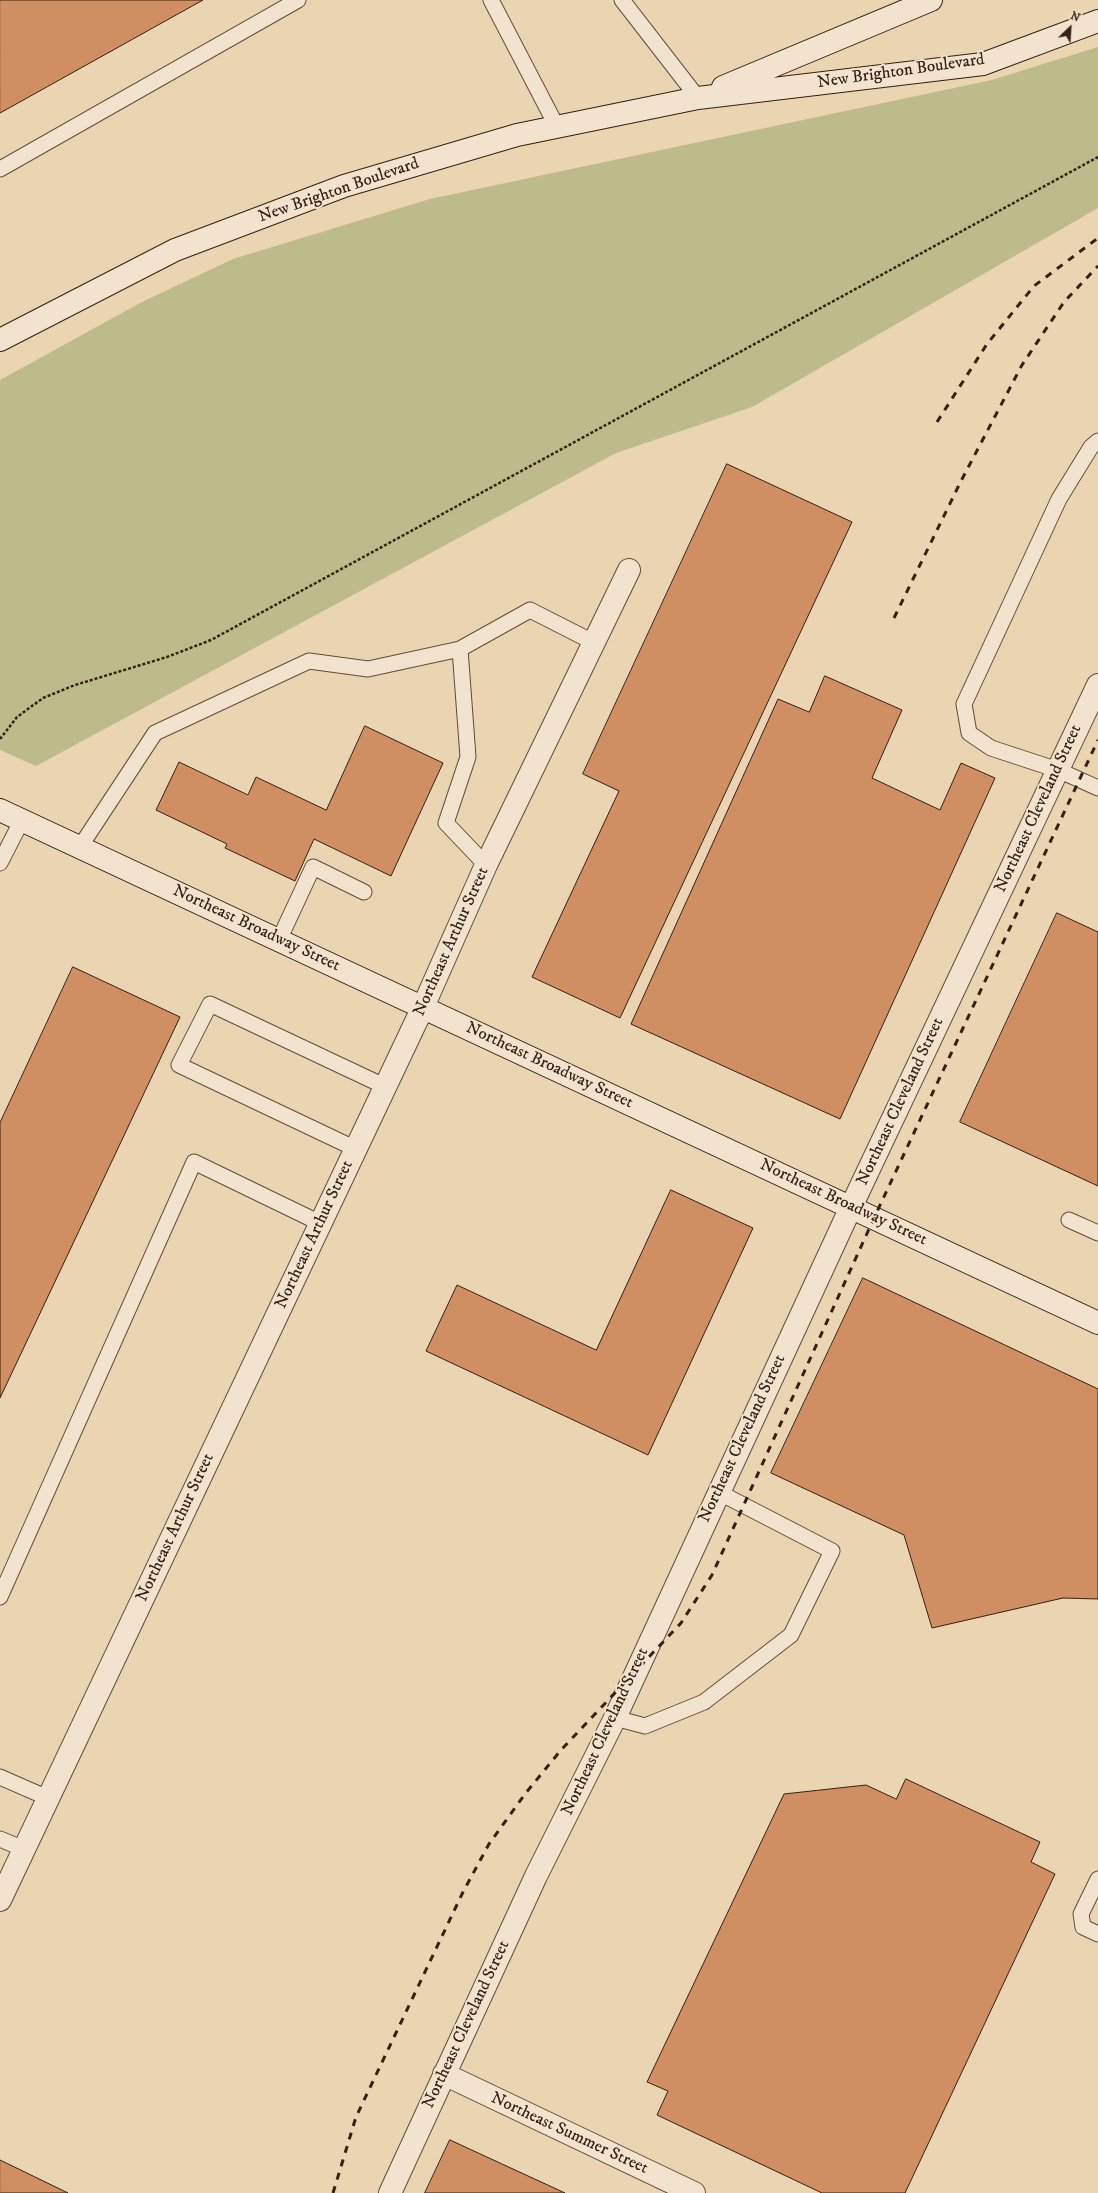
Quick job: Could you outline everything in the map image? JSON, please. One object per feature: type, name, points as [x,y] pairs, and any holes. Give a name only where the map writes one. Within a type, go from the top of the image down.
[{"type":"street","name":"New Brighton Boulevard","points":[[698,98],[931,0]]},
{"type":"street","name":"New Brighton Boulevard","points":[[0,340],[182,247],[344,186],[517,135],[698,98],[983,64],[1098,21]]},
{"type":"street","name":"Northeast Arthur Street","points":[[0,1900],[384,1086],[423,1007],[486,865],[595,643],[629,570]]},
{"type":"street","name":"Northeast Cleveland Street","points":[[390,2193],[536,1876],[615,1718],[718,1492],[851,1207],[1098,685]]},
{"type":"street","name":"Northeast Broadway Street","points":[[0,810],[1098,1322]]},
{"type":"street","name":"Northeast Summer Street","points":[[444,2074],[694,2193]]},
{"type":"lane","points":[[0,169],[298,0]]},
{"type":"lane","points":[[491,0],[558,127]]},
{"type":"lane","points":[[622,0],[698,98]]},
{"type":"lane","points":[[1098,441],[1091,447],[1059,499],[964,704],[969,733],[991,748],[1058,770],[1098,788]]},
{"type":"lane","points":[[80,847],[155,733],[308,661],[368,669],[460,649],[530,610],[595,643]]},
{"type":"lane","points":[[460,649],[468,756],[446,822],[486,865]]},
{"type":"lane","points":[[0,863],[22,820]]},
{"type":"lane","points":[[279,940],[313,867],[364,892]]},
{"type":"lane","points":[[356,1148],[179,1065],[210,1004],[384,1086]]},
{"type":"lane","points":[[0,1597],[194,1162],[320,1223]]},
{"type":"lane","points":[[1069,1220],[1098,1233]]},
{"type":"lane","points":[[615,1718],[645,1726],[704,1702],[791,1635],[832,1551],[718,1492]]},
{"type":"lane","points":[[0,1777],[48,1798]]},
{"type":"lane","points":[[0,1839],[24,1849]]},
{"type":"lane","points":[[1098,1879],[1081,1914],[1083,1927],[1098,1934]]},
{"type":"path","points":[[0,739],[16,717],[43,698],[75,685],[166,657],[211,640],[1098,157]]},
{"type":"shaded area","points":[[1098,47],[1098,208],[752,407],[616,453],[36,766],[0,750],[0,380],[142,302],[233,259],[430,199],[992,80]]},
{"type":"building","points":[[0,0],[203,0],[0,113]]},
{"type":"building","points":[[727,464],[852,522],[620,1018],[532,977],[619,791],[583,774]]},
{"type":"building","points":[[825,676],[902,710],[872,778],[940,810],[961,763],[995,778],[840,1119],[631,1024],[778,699],[809,712]]},
{"type":"building","points":[[365,726],[443,763],[391,876],[314,839],[295,881],[225,848],[227,844],[156,810],[179,762],[248,795],[256,777],[326,810]]},
{"type":"building","points":[[1057,913],[1098,932],[1098,1186],[960,1122]]},
{"type":"building","points":[[73,967],[180,1017],[0,1398],[0,1123]]},
{"type":"building","points":[[671,1190],[753,1228],[648,1455],[426,1351],[457,1285],[596,1350]]},
{"type":"building","points":[[863,1278],[1098,1389],[1098,1599],[1063,1598],[932,1628],[904,1535],[771,1473]]},
{"type":"building","points":[[906,1779],[1040,1842],[1031,1862],[1055,1874],[905,2193],[822,2193],[657,2115],[668,2091],[647,2082],[784,1794],[866,1785],[896,1799]]},
{"type":"building","points":[[450,2140],[565,2193],[425,2193]]},
{"type":"building","points":[[0,2160],[68,2193],[0,2193]]},
{"type":"railway","points":[[937,422],[987,344],[1034,286],[1098,238]]},
{"type":"railway","points":[[894,618],[961,481],[1022,365],[1064,302],[1098,266]]},
{"type":"railway","points":[[333,2193],[356,2117],[463,1892],[489,1844],[525,1794],[561,1750],[681,1623],[712,1575],[874,1218],[1098,740]]}]
